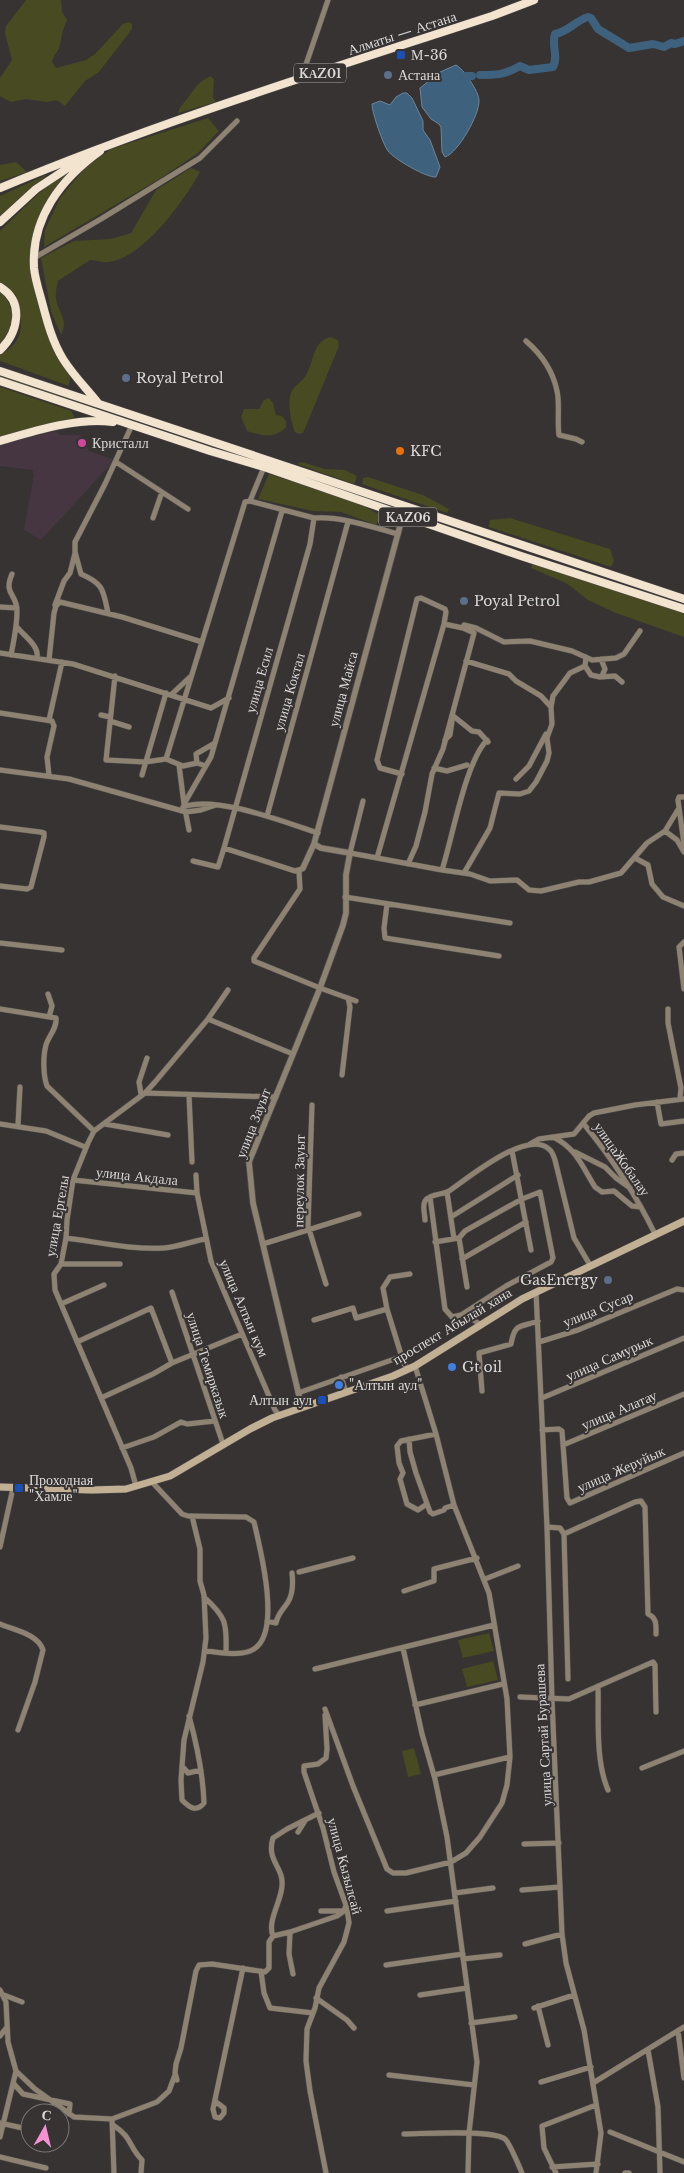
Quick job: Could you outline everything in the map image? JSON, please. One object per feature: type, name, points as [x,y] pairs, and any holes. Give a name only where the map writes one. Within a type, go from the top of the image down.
[{"type":"highway","name":"Алматы — Астана","points":[[107,145],[169,122],[492,16],[534,0]]},
{"type":"highway","name":"KАZ01","points":[[0,188],[107,145]]},
{"type":"highway","name":"KАZ01","points":[[0,222],[17,204],[54,176],[107,145]]},
{"type":"highway","name":"KАZ01","points":[[98,404],[81,384],[56,345],[38,288],[34,271],[34,258],[40,223],[56,192],[79,166],[107,145]]},
{"type":"highway","points":[[0,287],[13,300],[16,322],[14,332],[0,350]]},
{"type":"highway","name":"KАZ06","points":[[0,371],[684,599]]},
{"type":"highway","name":"KАZ06","points":[[0,381],[175,440],[264,467],[684,609]]},
{"type":"highway","points":[[0,441],[32,432],[84,422],[105,421],[132,425]]},
{"type":"highway","points":[[175,440],[179,431]]},
{"type":"main road","name":"проспект Абылай хана","points":[[0,1487],[92,1490],[126,1489],[152,1482],[190,1466],[250,1429],[412,1367],[536,1292],[684,1221]]},
{"type":"street","points":[[301,79],[315,33],[328,0]]},
{"type":"street","points":[[312,25],[315,33]]},
{"type":"street","points":[[34,258],[200,158],[237,121]]},
{"type":"street","points":[[526,341],[538,352],[546,364],[558,392],[559,435],[582,442]]},
{"type":"street","points":[[49,660],[55,608],[60,601],[64,581],[70,573],[75,552],[75,542],[116,462],[132,425]]},
{"type":"street","points":[[116,462],[188,509]]},
{"type":"street","points":[[250,501],[264,467]]},
{"type":"street","points":[[153,518],[162,492]]},
{"type":"street","points":[[166,759],[245,502],[250,501],[282,511],[314,518],[323,517],[398,534]]},
{"type":"street","points":[[185,807],[206,766],[215,743],[282,511]]},
{"type":"street","name":"улица Майса","points":[[301,869],[318,832],[403,515]]},
{"type":"street","name":"улица Есил","points":[[193,861],[218,867],[310,544],[314,518]]},
{"type":"street","name":"улица Коктал","points":[[267,816],[348,522]]},
{"type":"street","points":[[75,552],[81,574]]},
{"type":"street","points":[[70,573],[81,574],[98,582],[101,586],[108,613]]},
{"type":"street","points":[[11,655],[17,608],[9,592],[8,584],[12,574]]},
{"type":"street","points":[[378,858],[402,774],[444,624],[446,612],[442,607],[421,598],[417,599],[377,760],[380,768],[402,774]]},
{"type":"street","points":[[60,601],[108,613],[202,642]]},
{"type":"street","points":[[0,607],[17,608]]},
{"type":"street","points":[[408,864],[414,852],[434,768],[441,756],[474,633],[444,624]]},
{"type":"street","points":[[16,625],[35,647],[38,653],[37,658]]},
{"type":"street","points":[[453,626],[469,626],[504,642],[530,641],[572,651],[592,660],[616,658],[624,654],[640,631]]},
{"type":"street","points":[[0,653],[62,662],[115,676],[224,712]]},
{"type":"street","points":[[586,657],[585,666],[592,675],[614,676],[621,679],[622,682]]},
{"type":"street","points":[[601,659],[605,669],[602,676]]},
{"type":"street","points":[[466,661],[509,674],[516,681],[541,696],[551,707]]},
{"type":"street","points":[[49,720],[62,662]]},
{"type":"street","points":[[464,873],[490,828],[499,793],[520,794],[529,791],[536,782],[547,761],[549,730],[553,715],[551,707],[553,696],[570,673],[585,666]]},
{"type":"street","points":[[172,694],[192,675]]},
{"type":"street","points":[[115,676],[106,760],[146,762],[166,759],[180,765],[197,763],[206,766]]},
{"type":"street","points":[[142,775],[166,693]]},
{"type":"street","points":[[212,708],[229,698]]},
{"type":"street","points":[[0,713],[49,720],[54,726],[47,757],[49,775]]},
{"type":"street","points":[[101,715],[128,727]]},
{"type":"street","points":[[442,870],[470,771],[479,748],[487,741],[478,732],[472,731],[451,717]]},
{"type":"street","points":[[516,779],[529,766],[549,730]]},
{"type":"street","points":[[197,763],[198,752],[215,743]]},
{"type":"street","points":[[180,765],[188,830]]},
{"type":"street","points":[[434,768],[447,771],[467,765]]},
{"type":"street","points":[[0,770],[49,775],[90,784],[152,800],[178,810],[185,807],[201,810],[216,805],[235,807],[318,832]]},
{"type":"street","points":[[684,797],[679,797],[684,844]]},
{"type":"street","points":[[350,853],[363,801]]},
{"type":"street","points":[[314,844],[321,848],[464,873],[496,881],[517,880],[529,890],[538,892],[580,882],[589,882],[621,873],[647,843],[665,831],[679,808]]},
{"type":"street","points":[[0,827],[44,833],[34,883],[27,889],[0,886]]},
{"type":"street","points":[[665,831],[677,840],[684,852]]},
{"type":"street","points":[[224,848],[295,871],[301,869],[300,889],[254,958],[257,963],[356,1001]]},
{"type":"street","name":"улица Зауыт","points":[[302,1408],[286,1348],[253,1203],[249,1162],[320,988],[346,913],[346,876],[350,853]]},
{"type":"street","points":[[635,858],[648,865],[652,884],[663,897],[684,906]]},
{"type":"street","points":[[346,898],[510,923]]},
{"type":"street","points":[[387,904],[384,928],[385,938],[499,956]]},
{"type":"street","points":[[684,942],[679,947],[684,988]]},
{"type":"street","points":[[0,943],[62,950]]},
{"type":"street","points":[[0,1009],[56,1018],[57,1024],[46,1045],[45,1079],[47,1086],[94,1131],[143,1094],[208,1019],[228,990]]},
{"type":"street","points":[[48,994],[52,1006],[49,1017]]},
{"type":"street","points":[[342,1075],[350,1007],[348,998]]},
{"type":"street","points":[[425,1220],[425,1199],[447,1192],[473,1172],[512,1151],[540,1139],[574,1134],[594,1113],[682,1099],[668,1023],[668,1009]]},
{"type":"street","points":[[208,1019],[293,1054]]},
{"type":"street","points":[[143,1094],[139,1082],[147,1058]]},
{"type":"street","points":[[18,1125],[20,1087]]},
{"type":"street","points":[[143,1094],[276,1097]]},
{"type":"street","points":[[189,1095],[192,1162]]},
{"type":"street","points":[[657,1102],[662,1124],[684,1120]]},
{"type":"street","name":"переулок Зауыт","points":[[312,1105],[308,1229],[326,1284]]},
{"type":"street","name":"улицаЖобалау","points":[[583,1123],[615,1168],[624,1177],[655,1234]]},
{"type":"street","points":[[0,1124],[18,1125],[46,1131],[86,1147]]},
{"type":"street","points":[[105,1124],[168,1135]]},
{"type":"street","name":"улица Ергелы","points":[[94,1131],[73,1180],[66,1238],[61,1264],[54,1274],[54,1282],[61,1304],[122,1448],[136,1486]]},
{"type":"street","points":[[552,1137],[565,1143],[574,1152],[595,1187],[602,1192],[617,1192],[632,1206],[642,1207]]},
{"type":"street","points":[[529,1144],[541,1145],[550,1149],[557,1168],[574,1238],[590,1265]]},
{"type":"street","points":[[512,1151],[531,1250]]},
{"type":"street","points":[[574,1152],[610,1170]]},
{"type":"street","points":[[672,1160],[676,1154],[684,1153]]},
{"type":"street","points":[[606,1154],[610,1170],[616,1178],[630,1188]]},
{"type":"street","name":"улица Алтын кум","points":[[196,1175],[211,1261],[280,1416]]},
{"type":"street","points":[[451,1217],[518,1175]]},
{"type":"street","name":"улица Акдала","points":[[73,1180],[198,1193]]},
{"type":"street","points":[[447,1192],[467,1287]]},
{"type":"street","points":[[435,1242],[457,1238],[465,1231],[522,1199],[537,1192],[542,1194],[552,1260],[461,1315]]},
{"type":"street","points":[[430,1196],[445,1309],[448,1315],[452,1317],[466,1315],[481,1325]]},
{"type":"street","points":[[263,1244],[359,1214]]},
{"type":"street","points":[[462,1259],[526,1222]]},
{"type":"street","points":[[66,1238],[151,1248],[176,1246],[181,1243],[206,1238]]},
{"type":"street","points":[[61,1264],[120,1264]]},
{"type":"street","points":[[410,1274],[397,1275],[387,1280],[383,1288],[386,1309],[403,1356],[404,1364],[412,1367],[436,1434],[454,1505],[485,1579],[493,1607],[494,1625],[507,1699],[510,1757],[507,1785],[498,1810],[466,1853],[451,1862]]},
{"type":"street","points":[[61,1304],[104,1285]]},
{"type":"street","name":"улица Сусар","points":[[539,1342],[578,1330],[677,1289],[684,1290]]},
{"type":"street","name":"улица Темирказык","points":[[172,1292],[223,1444]]},
{"type":"street","name":"улица Сартай Бурашева","points":[[536,1292],[542,1398],[562,1934],[574,1995],[584,2030],[601,2133],[596,2173]]},
{"type":"street","points":[[77,1342],[151,1308],[172,1363]]},
{"type":"street","points":[[314,1320],[353,1308],[356,1318],[386,1309]]},
{"type":"street","points":[[482,1391],[479,1354],[511,1344],[512,1332],[538,1321]]},
{"type":"street","points":[[101,1398],[172,1363],[193,1356],[242,1334]]},
{"type":"street","name":"улица Самурык","points":[[542,1398],[684,1338]]},
{"type":"street","points":[[298,1392],[403,1356]]},
{"type":"street","points":[[341,1377],[346,1392]]},
{"type":"street","name":"улица Алатау","points":[[563,1445],[684,1394]]},
{"type":"street","points":[[122,1448],[154,1437],[181,1422],[187,1424],[215,1421]]},
{"type":"street","points":[[542,1430],[561,1430],[563,1445]]},
{"type":"street","points":[[427,1504],[418,1510],[407,1504],[400,1479],[403,1473],[399,1463],[397,1446],[401,1441],[436,1434]]},
{"type":"street","points":[[409,1439],[415,1471],[429,1510],[433,1514],[454,1505]]},
{"type":"street","name":"улица Жеруйык","points":[[563,1445],[567,1498],[570,1503],[684,1453]]},
{"type":"street","points":[[403,1473],[415,1471]]},
{"type":"street","points":[[152,1482],[177,1510],[192,1516],[246,1517],[252,1520],[258,1538],[269,1615],[263,1636],[258,1646],[253,1650],[205,1651]]},
{"type":"street","points":[[0,1547],[13,1488]]},
{"type":"street","points":[[564,1534],[635,1502],[643,1504],[645,1507],[648,1614],[653,1616],[656,1634]]},
{"type":"street","points":[[189,1716],[201,1770],[204,1804],[200,1808],[191,1808],[182,1800],[182,1766],[189,1716],[205,1651],[206,1638],[204,1597],[200,1581],[200,1549],[192,1516]]},
{"type":"street","points":[[547,1527],[560,1528],[564,1534],[568,1679]]},
{"type":"street","points":[[299,1572],[353,1558]]},
{"type":"street","points":[[404,1591],[434,1581],[434,1569],[477,1558]]},
{"type":"street","points":[[485,1579],[518,1566]]},
{"type":"street","points":[[267,1621],[276,1623],[278,1614],[288,1603],[291,1596],[292,1573]]},
{"type":"street","points":[[204,1597],[214,1606],[227,1627],[226,1652]]},
{"type":"street","points":[[0,1624],[35,1639],[43,1650],[35,1682],[18,1730]]},
{"type":"street","points":[[315,1669],[494,1625]]},
{"type":"street","points":[[403,1648],[415,1705],[434,1775],[451,1862],[467,1988],[476,2062],[469,2133],[468,2173]]},
{"type":"street","points":[[520,1697],[552,1700],[569,1699],[653,1662],[655,1665],[656,1712]]},
{"type":"street","points":[[415,1705],[503,1684]]},
{"type":"street","points":[[598,1686],[600,1761],[608,1790]]},
{"type":"street","name":"улица Кызылсай","points":[[326,2173],[306,2062],[307,2029],[310,2013],[327,1970],[347,1933],[349,1923],[346,1905],[334,1872],[319,1813],[304,1766],[318,1764],[326,1758],[325,1709],[350,1779],[387,1869],[400,1874],[451,1862]]},
{"type":"street","points":[[642,1768],[684,1751]]},
{"type":"street","points":[[434,1775],[510,1757]]},
{"type":"street","points":[[182,1766],[188,1773],[201,1770]]},
{"type":"street","points":[[273,1936],[271,1932],[273,1918],[280,1898],[283,1880],[272,1860],[272,1842],[274,1838],[284,1831],[319,1813]]},
{"type":"street","points":[[298,1832],[305,1820]]},
{"type":"street","points":[[524,1844],[559,1843]]},
{"type":"street","points":[[522,1890],[560,1887]]},
{"type":"street","points":[[455,1893],[493,1888]]},
{"type":"street","points":[[387,1911],[456,1901]]},
{"type":"street","points":[[14,2084],[23,2094],[52,2102],[70,2104],[69,2114],[80,2118],[112,2119],[157,2102],[169,2091],[175,2073],[197,1967],[203,1964],[212,1964],[265,1972],[269,1968],[269,1942],[273,1936],[337,1916],[344,1911],[346,1905]]},
{"type":"street","points":[[321,1911],[344,1911]]},
{"type":"street","points":[[290,1932],[289,1954],[293,1974]]},
{"type":"street","points":[[524,1944],[562,1934]]},
{"type":"street","points":[[386,1965],[463,1956],[500,1955]]},
{"type":"street","points":[[216,2102],[220,2069],[243,1968]]},
{"type":"street","points":[[261,1972],[264,1993],[270,2008],[310,2013]]},
{"type":"street","points":[[420,1994],[467,1988]]},
{"type":"street","points":[[0,1990],[4,1996],[7,2012],[8,2042],[16,2071],[0,2137]]},
{"type":"street","points":[[548,2045],[536,2007],[574,1995]]},
{"type":"street","points":[[4,1996],[22,2002]]},
{"type":"street","points":[[316,1998],[347,2020],[354,2028]]},
{"type":"street","points":[[471,2022],[515,2017]]},
{"type":"street","points":[[0,2036],[7,2027]]},
{"type":"street","points":[[593,2083],[684,2027]]},
{"type":"street","points":[[678,2031],[684,2078]]},
{"type":"street","points":[[648,2050],[658,2107],[660,2173]]},
{"type":"street","points":[[542,2082],[591,2067]]},
{"type":"street","points":[[16,2071],[52,2102]]},
{"type":"street","points":[[175,2073],[177,2080]]},
{"type":"street","points":[[389,2074],[474,2085]]},
{"type":"street","points":[[556,2173],[544,2148],[542,2126],[596,2105]]},
{"type":"street","points":[[112,2119],[114,2173]]},
{"type":"street","points":[[2,2123],[20,2128]]},
{"type":"street","points":[[113,2125],[125,2133],[131,2142],[134,2153],[142,2160],[141,2173]]},
{"type":"street","points":[[610,2132],[684,2162]]},
{"type":"street","points":[[404,2134],[469,2133],[502,2137],[507,2141],[522,2173]]},
{"type":"street","points":[[0,2157],[46,2168]]},
{"type":"street","points":[[552,2167],[598,2164]]},
{"type":"shaded area","points":[[56,431],[60,435],[81,435],[89,451],[112,459],[110,465],[41,540],[24,530],[34,474],[32,470],[0,466],[0,444]]},
{"type":"green space","points":[[26,0],[61,0],[62,12],[67,20],[59,48],[52,62],[56,68],[86,60],[95,54],[123,24],[129,22],[132,24],[132,29],[99,72],[85,81],[65,106],[57,100],[47,102],[26,99],[11,102],[0,96],[0,78],[12,60],[5,33],[6,26]]},
{"type":"green space","points":[[210,76],[214,79],[213,97],[216,102],[178,113],[199,83]]},
{"type":"green space","points":[[208,118],[219,131],[198,153],[161,178],[44,247],[45,230],[60,198],[85,168],[111,149]]},
{"type":"green space","points":[[16,162],[27,172],[0,181],[0,165]]},
{"type":"green space","points":[[77,165],[61,181],[45,204],[37,221],[31,256],[59,357],[70,376],[69,386],[0,361],[0,355],[15,343],[19,336],[21,321],[16,295],[0,284],[0,231],[39,193]]},
{"type":"green space","points":[[191,168],[200,172],[193,184],[162,226],[149,239],[136,250],[122,258],[109,262],[90,260],[58,281],[56,299],[64,325],[61,335],[51,311],[41,258],[74,241],[111,239],[131,233],[156,190]]},
{"type":"green space","points":[[48,174],[0,216],[0,196]]},
{"type":"green space","points":[[0,291],[3,292],[7,299],[14,320],[11,333],[0,346]]},
{"type":"green space","points":[[330,337],[338,340],[339,346],[303,433],[299,434],[295,432],[291,418],[289,402],[291,393],[309,370],[316,348]]},
{"type":"green space","points":[[0,374],[169,431],[0,377]]},
{"type":"green space","points":[[0,387],[71,411],[74,420],[0,438]]},
{"type":"green space","points":[[269,398],[273,403],[276,415],[282,416],[286,421],[286,427],[273,435],[247,431],[241,417],[244,409],[259,409],[264,400]]},
{"type":"green space","points":[[302,462],[325,469],[345,470],[357,476],[354,484],[297,464]]},
{"type":"green space","points":[[269,474],[359,503],[378,514],[379,519],[376,525],[341,512],[313,511],[258,499]]},
{"type":"green space","points":[[368,477],[423,495],[449,509],[447,513],[362,484],[363,478]]},
{"type":"green space","points":[[510,518],[610,549],[614,561],[611,567],[489,527],[490,520]]},
{"type":"green space","points":[[533,562],[684,610],[684,637],[616,613],[588,600],[566,583],[531,568]]},
{"type":"green space","points":[[489,1633],[494,1651],[463,1658],[458,1640]]},
{"type":"green space","points":[[493,1661],[498,1680],[467,1687],[462,1669]]},
{"type":"green space","points":[[414,1748],[421,1774],[408,1777],[402,1751]]},
{"type":"water","points":[[456,65],[474,86],[479,100],[476,114],[462,141],[445,157],[442,152],[441,127],[431,119],[422,107],[420,88],[440,72]]},
{"type":"water","points":[[407,93],[412,98],[423,121],[423,130],[430,140],[440,167],[436,177],[418,171],[397,159],[388,151],[381,135],[372,104],[380,101],[390,105],[396,97]]},
{"type":"waterway","points":[[480,75],[500,74],[520,66],[529,70],[553,67],[555,63],[555,34],[588,17],[591,18],[598,29],[629,48],[653,44],[664,47],[671,43],[675,44],[684,41]]},
{"type":"waterway","points":[[467,76],[472,76]]},
{"type":"place","name":"М-36","points":[[401,55]]},
{"type":"place","name":"Астана","points":[[388,75]]},
{"type":"place","name":"Royal Petrol","points":[[126,378]]},
{"type":"place","name":"Кристалл","points":[[82,443]]},
{"type":"place","name":"KFC","points":[[400,451]]},
{"type":"place","name":"Poyal Petrol","points":[[464,601]]},
{"type":"place","name":"GasEnergy","points":[[608,1280]]},
{"type":"place","name":"Gt oil","points":[[452,1367]]},
{"type":"place","name":"\"Алтын аул\"","points":[[339,1385]]},
{"type":"place","name":"Алтын аул","points":[[322,1400]]},
{"type":"place","name":"Проходная \"Хамле\"","points":[[19,1488]]}]
